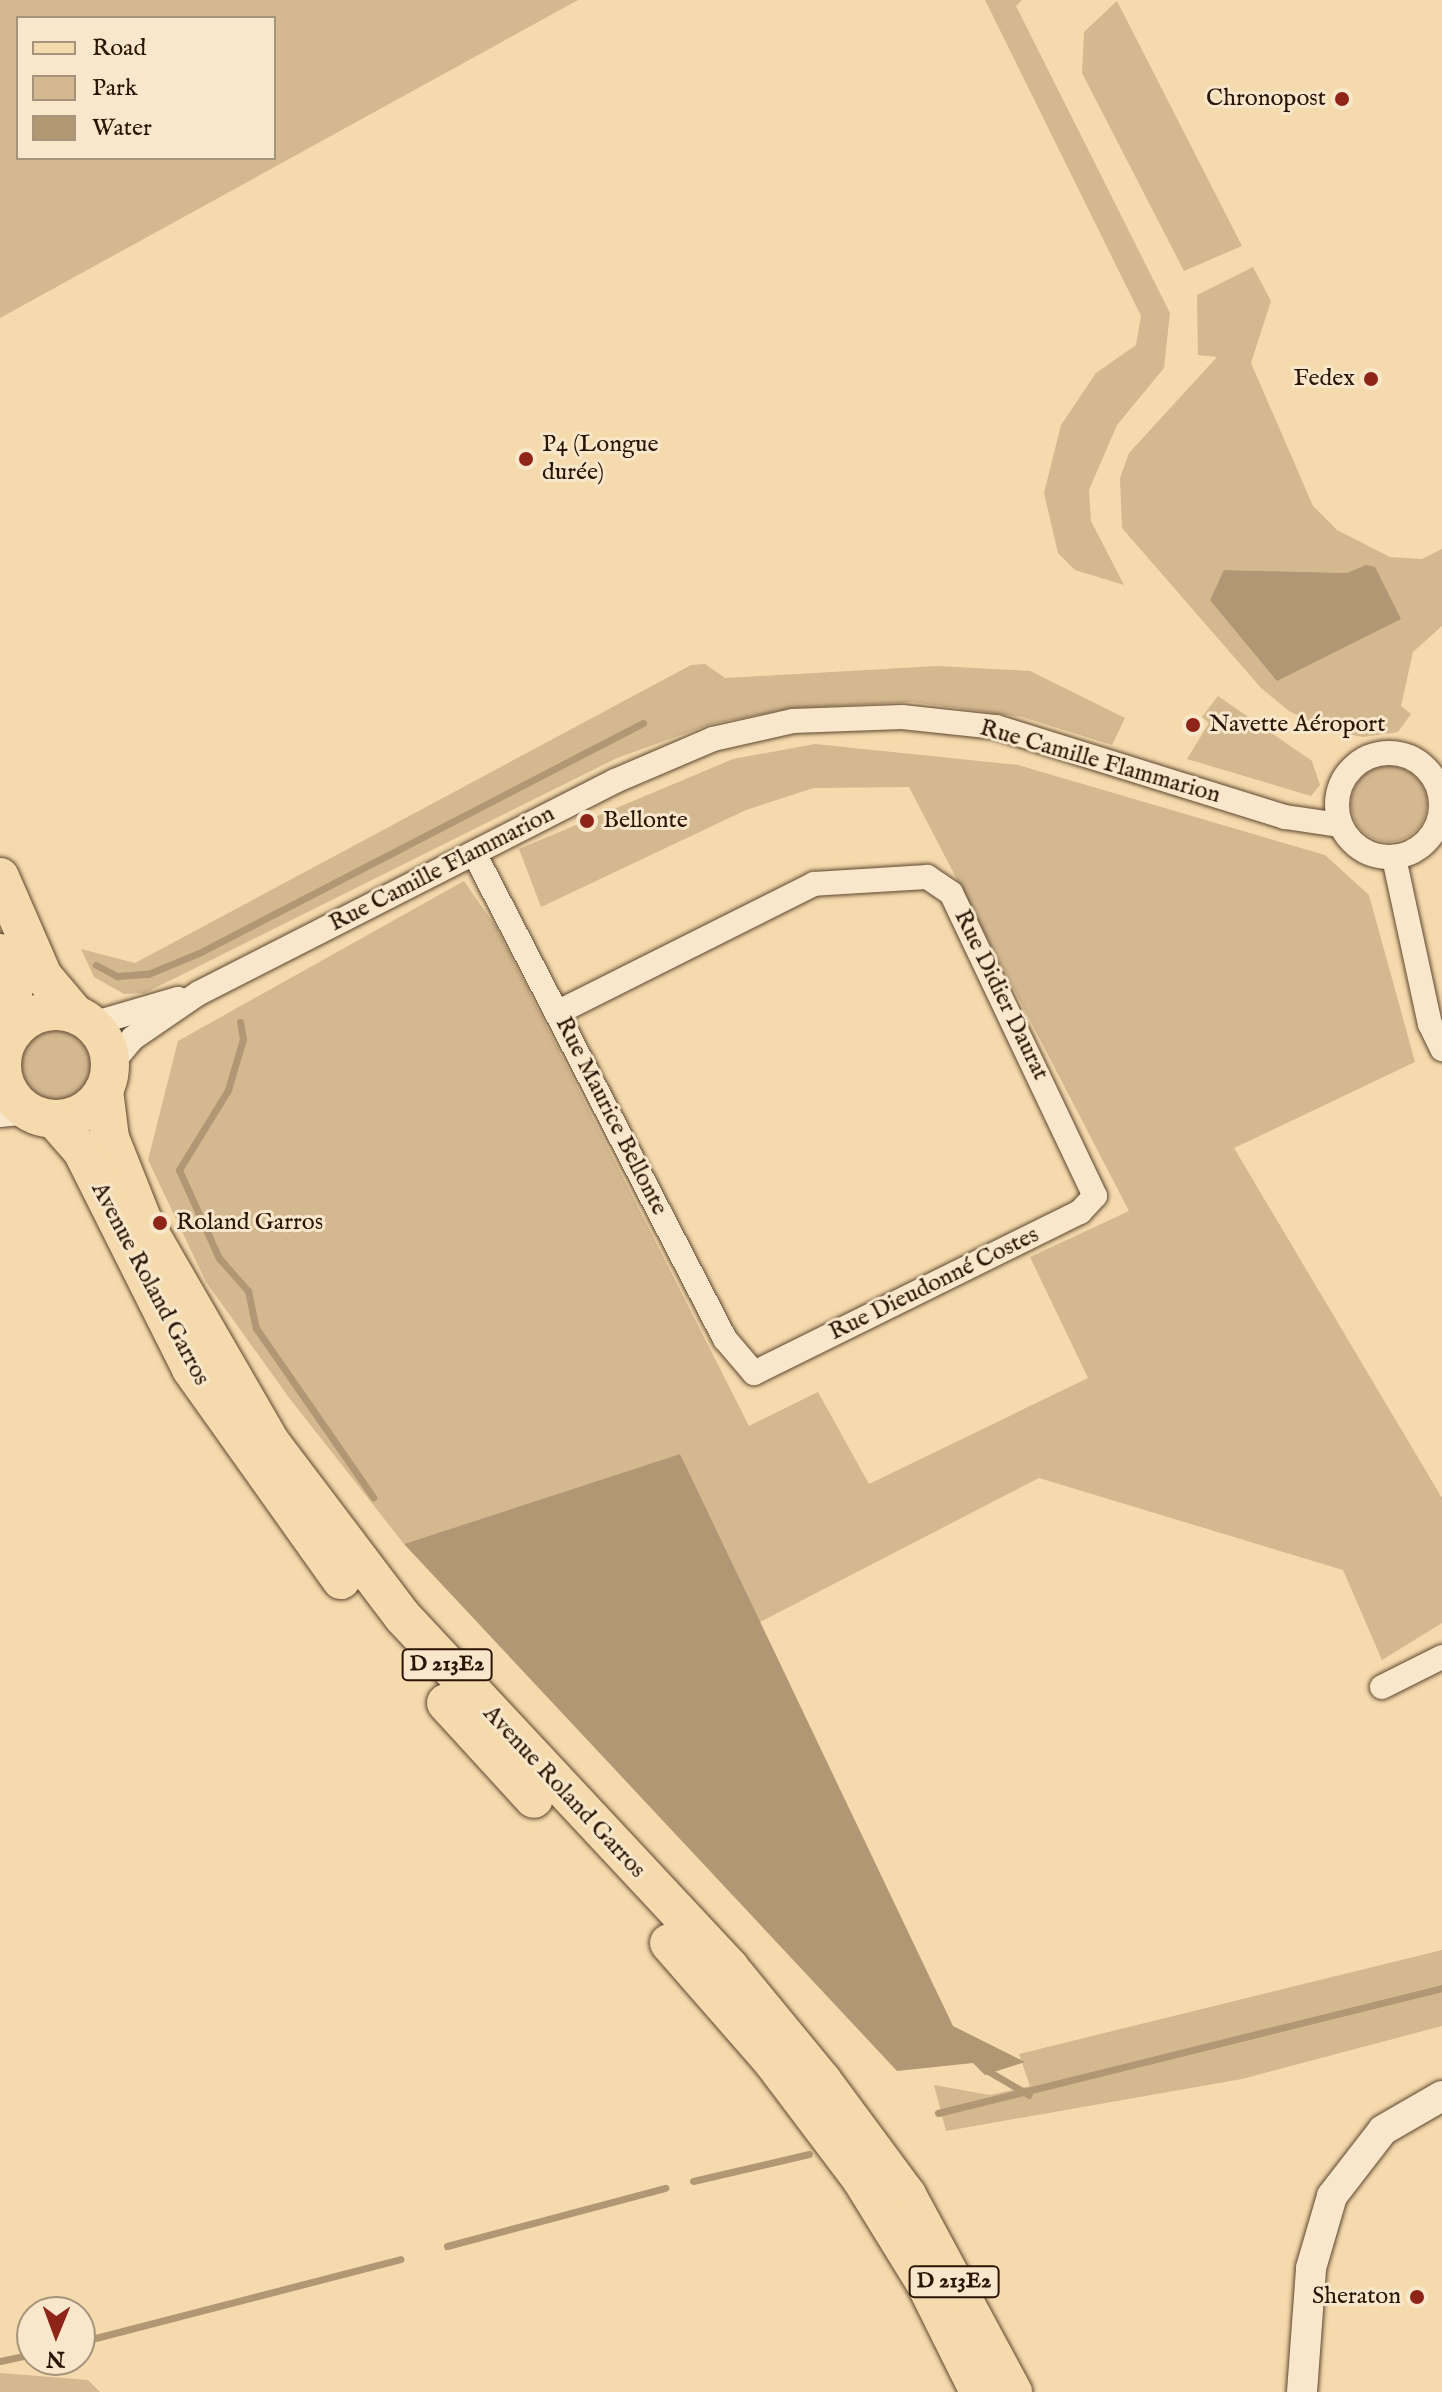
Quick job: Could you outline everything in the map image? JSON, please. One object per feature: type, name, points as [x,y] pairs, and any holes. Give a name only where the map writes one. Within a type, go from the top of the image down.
[{"type":"main road","points":[[0,877],[43,976],[84,1020],[107,1077],[83,1112],[28,1115],[10,1093],[1,1069],[15,1030],[13,988],[0,953]]},
{"type":"main road","points":[[15,1030],[43,1013],[84,1020]]},
{"type":"main road","name":"Avenue Roland Garros","points":[[107,1077],[110,1138],[143,1221],[272,1444],[403,1617],[730,1968],[822,2080],[907,2195],[1013,2392]]},
{"type":"main road","name":"Avenue Roland Garros","points":[[28,1115],[82,1151],[191,1369],[324,1559],[485,1748],[708,1984],[861,2179],[925,2283],[979,2392]]},
{"type":"street","name":"Rue Camille Flammarion","points":[[107,1077],[133,1038],[199,993],[474,853],[713,739],[793,721],[902,717],[996,727],[1285,817],[1340,825]]},
{"type":"street","points":[[1379,753],[1409,757],[1433,777],[1442,807],[1432,836],[1394,858],[1361,850],[1340,825],[1337,795],[1352,768],[1379,753]]},
{"type":"street","name":"Rue Maurice Bellonte","points":[[474,853],[725,1339],[754,1373]]},
{"type":"street","points":[[1394,858],[1430,1024],[1442,1049]]},
{"type":"street","name":"Rue Didier Daurat","points":[[558,1012],[814,884],[927,877],[951,893],[1094,1180]]},
{"type":"street","name":"Rue Camille Flammarion","points":[[84,1020],[199,993]]},
{"type":"street","name":"Rue Dieudonné Costes","points":[[754,1373],[1080,1212],[1095,1196],[1094,1180]]},
{"type":"street","points":[[1382,1687],[1442,1657]]},
{"type":"street","points":[[1302,2392],[1311,2268],[1332,2196],[1383,2130],[1442,2096]]},
{"type":"street","points":[[861,2179],[876,2185],[995,2358]]},
{"type":"green space","points":[[0,0],[578,0],[0,318]]},
{"type":"green space","points":[[985,0],[1022,0],[1016,6],[1170,313],[1164,368],[1117,425],[1089,490],[1091,521],[1124,585],[1075,570],[1058,553],[1044,493],[1061,425],[1096,373],[1136,345],[1141,316]]},
{"type":"green space","points":[[1117,1],[1242,246],[1184,271],[1082,73],[1084,32]]},
{"type":"green space","points":[[1253,267],[1271,301],[1251,363],[1313,506],[1337,530],[1390,557],[1422,559],[1442,549],[1442,626],[1413,652],[1401,706],[1411,714],[1398,732],[1363,737],[1327,730],[1289,711],[1261,688],[1122,528],[1120,478],[1129,453],[1217,357],[1198,355],[1197,295]],"holes":[[[1225,570],[1347,573],[1210,600]]]},
{"type":"green space","points":[[705,664],[725,678],[937,666],[1030,671],[1125,718],[1112,745],[1022,717],[912,702],[791,708],[712,724],[617,758],[145,993],[124,994],[94,977],[81,949],[135,963],[691,665]]},
{"type":"green space","points":[[1218,696],[1312,761],[1320,785],[1311,796],[1187,759],[1209,723],[1202,717]]},
{"type":"green space","points":[[815,744],[1018,765],[1325,855],[1369,895],[1415,1062],[1234,1148],[1442,1498],[1442,1623],[1382,1660],[1343,1570],[1039,1478],[756,1624],[680,1454],[404,1544],[290,1399],[206,1282],[148,1160],[178,1041],[464,881],[496,927],[749,1426],[818,1392],[869,1484],[1088,1378],[1030,1257],[1129,1211],[909,787],[814,788],[746,810],[541,907],[519,849],[733,759]]},
{"type":"green space","points":[[1382,766],[1396,766],[1410,772],[1421,783],[1427,804],[1424,819],[1416,831],[1396,842],[1382,842],[1368,836],[1357,825],[1351,811],[1351,797],[1357,783],[1368,772]]},
{"type":"green space","points":[[56,1031],[69,1033],[80,1041],[88,1052],[88,1078],[80,1089],[69,1097],[56,1099],[43,1097],[32,1089],[24,1078],[22,1065],[24,1052],[32,1041],[43,1033]]},
{"type":"green space","points":[[1442,1950],[1442,2026],[1242,2079],[946,2131],[934,2085],[990,2095],[1030,2086],[1019,2054]]},
{"type":"green space","points":[[0,2373],[88,2380],[100,2392],[0,2392]]},
{"type":"water","points":[[1366,565],[1375,567],[1401,619],[1277,681],[1210,600],[1224,570],[1347,573]]},
{"type":"water","points":[[680,1454],[953,2026],[1025,2062],[985,2075],[973,2063],[897,2071],[404,1544]]},
{"type":"waterway","points":[[96,965],[117,976],[148,974],[201,952],[643,723]]},
{"type":"waterway","points":[[240,1022],[243,1039],[228,1090],[179,1170],[219,1258],[248,1291],[256,1328],[373,1497]]},
{"type":"waterway","points":[[938,2113],[1442,1988]]},
{"type":"waterway","points":[[983,2068],[1029,2095]]},
{"type":"waterway","points":[[693,2181],[809,2154]]},
{"type":"waterway","points":[[447,2246],[665,2188]]},
{"type":"waterway","points":[[96,2338],[400,2259]]},
{"type":"waterway","points":[[0,2361],[16,2358]]},
{"type":"place","name":"Chronopost","points":[[1342,99]]},
{"type":"place","name":"Fedex","points":[[1371,379]]},
{"type":"place","name":"P4 (Longue durée)","points":[[526,459]]},
{"type":"place","name":"Navette Aéroport","points":[[1193,725]]},
{"type":"place","name":"Bellonte","points":[[587,821]]},
{"type":"place","name":"Roland Garros","points":[[160,1223]]},
{"type":"place","name":"Sheraton","points":[[1417,2297]]}]
